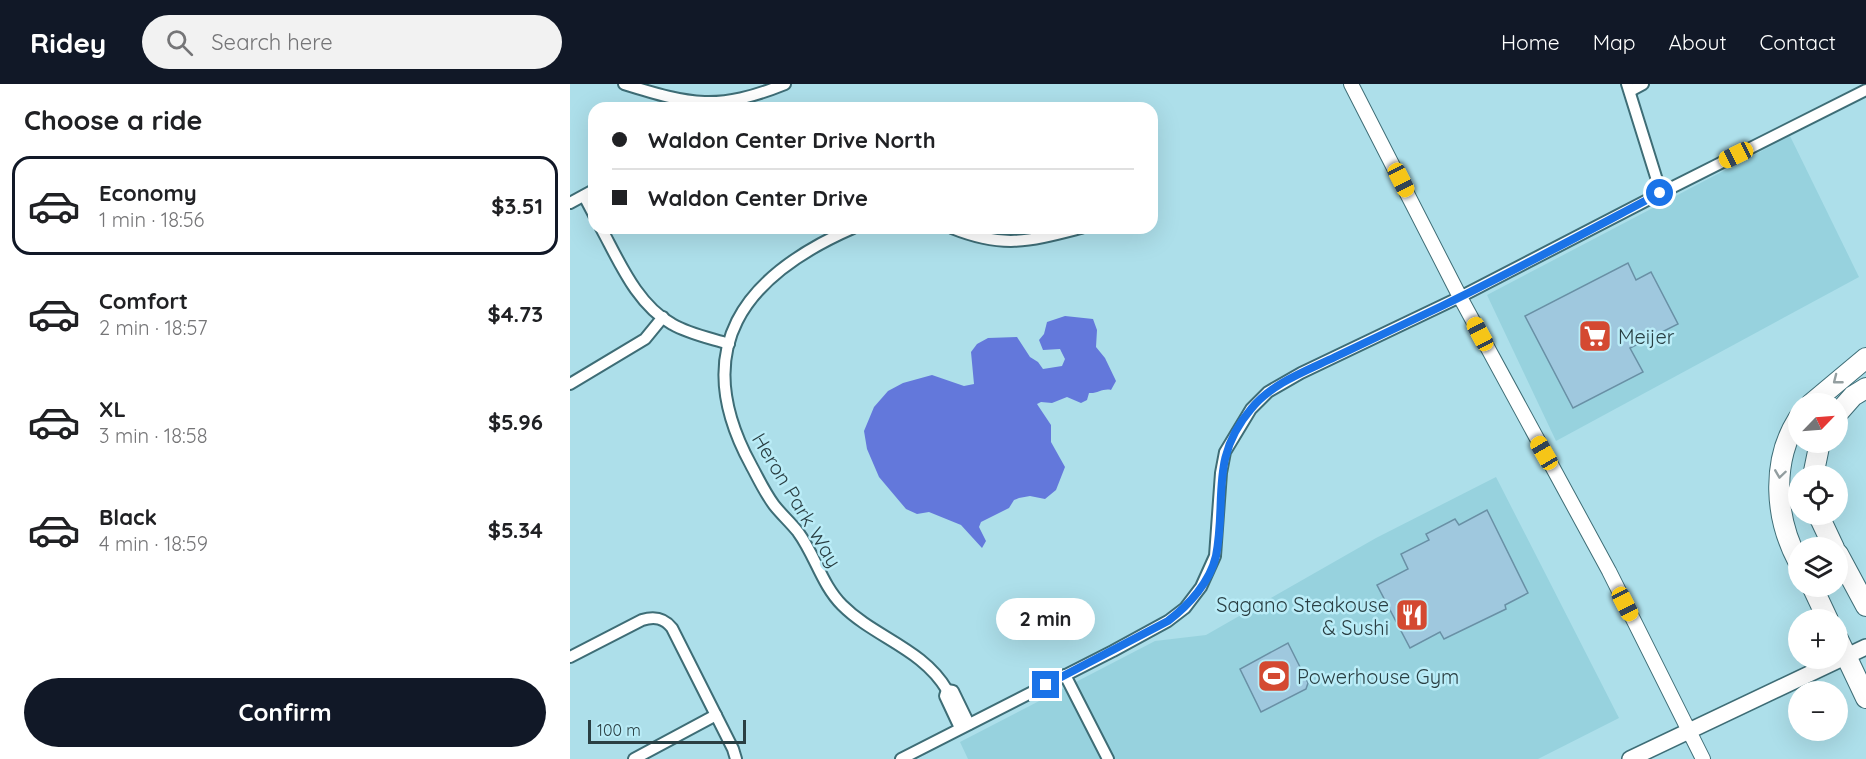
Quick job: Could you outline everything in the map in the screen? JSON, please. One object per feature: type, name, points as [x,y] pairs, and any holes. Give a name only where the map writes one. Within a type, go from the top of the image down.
[{"type":"highway","points":[[1824,393],[1866,358]]},
{"type":"highway","points":[[1848,402],[1866,388]]},
{"type":"highway","points":[[1788,443],[1778,488],[1784,527],[1788,537]]},
{"type":"highway","points":[[1848,573],[1866,606]]},
{"type":"highway","points":[[1848,660],[1866,698]]},
{"type":"main road","points":[[1848,648],[1866,647]]},
{"type":"main road","points":[[1630,759],[1803,669]]},
{"type":"street","points":[[624,84],[675,102]]},
{"type":"street","points":[[728,102],[785,84]]},
{"type":"street","points":[[1352,84],[1460,297],[1612,578],[1703,759]]},
{"type":"street","points":[[1643,84],[1628,87],[1660,193]]},
{"type":"street","points":[[901,759],[1168,621],[1185,608],[1201,587],[1215,556],[1221,473],[1225,452],[1251,409],[1268,392],[1460,297],[1660,193],[1865,94]]},
{"type":"street","points":[[570,203],[588,194]]},
{"type":"street","points":[[605,234],[631,282],[650,306],[670,324],[729,344]]},
{"type":"street","name":"Heron Park Way","points":[[842,234],[790,263],[762,284],[743,311],[725,353],[724,378],[729,418],[745,454],[774,505],[800,534],[840,603],[854,616],[908,649],[939,677],[947,690],[945,696],[965,726]]},
{"type":"street","points":[[967,234],[1000,242],[1031,241],[1058,234]]},
{"type":"street","points":[[570,384],[645,339],[663,317]]},
{"type":"street","points":[[570,657],[642,620],[662,619],[672,628],[733,748],[736,759]]},
{"type":"street","points":[[1065,675],[1108,759]]},
{"type":"street","points":[[639,758],[716,715]]},
{"type":"shaded area","points":[[1790,136],[1859,277],[1556,441],[1487,295]]},
{"type":"shaded area","points":[[1496,477],[1619,718],[1538,759],[968,759],[960,742],[1155,641],[1206,635],[1376,538]]},
{"type":"water","points":[[1065,316],[1093,319],[1097,330],[1096,347],[1105,358],[1116,381],[1111,390],[1089,393],[1087,400],[1081,403],[1067,397],[1052,403],[1037,404],[1051,425],[1051,442],[1065,467],[1056,490],[1045,499],[1030,496],[1014,500],[1009,508],[981,522],[979,527],[986,541],[982,548],[961,525],[929,512],[917,514],[906,509],[879,477],[867,449],[864,431],[874,407],[888,391],[903,383],[932,375],[964,386],[974,384],[971,352],[977,344],[988,338],[1017,337],[1030,357],[1043,369],[1062,366],[1065,359],[1060,349],[1043,350],[1039,340],[1044,334],[1047,322]]},
{"type":"building","name":"Meijer","points":[[1628,263],[1636,280],[1651,272],[1678,324],[1630,348],[1643,372],[1573,408],[1525,316]]},
{"type":"building","points":[[1487,510],[1528,593],[1505,605],[1506,609],[1444,639],[1440,632],[1410,648],[1377,585],[1408,569],[1401,554],[1429,540],[1426,534],[1455,519],[1459,525]]},
{"type":"building","name":"Powerhouse Gym","points":[[1288,643],[1308,683],[1306,689],[1261,712],[1240,669]]},
{"type":"place","name":"Meijer","points":[[1595,336]]},
{"type":"place","name":"Sagano Steakouse & Sushi","points":[[1412,615]]},
{"type":"place","name":"Powerhouse Gym","points":[[1274,676]]},
{"type":"route","points":[[1046,685],[1168,621],[1185,608],[1201,587],[1210,572],[1215,556],[1221,473],[1225,452],[1239,425],[1268,392],[1460,297],[1660,193]]}]
